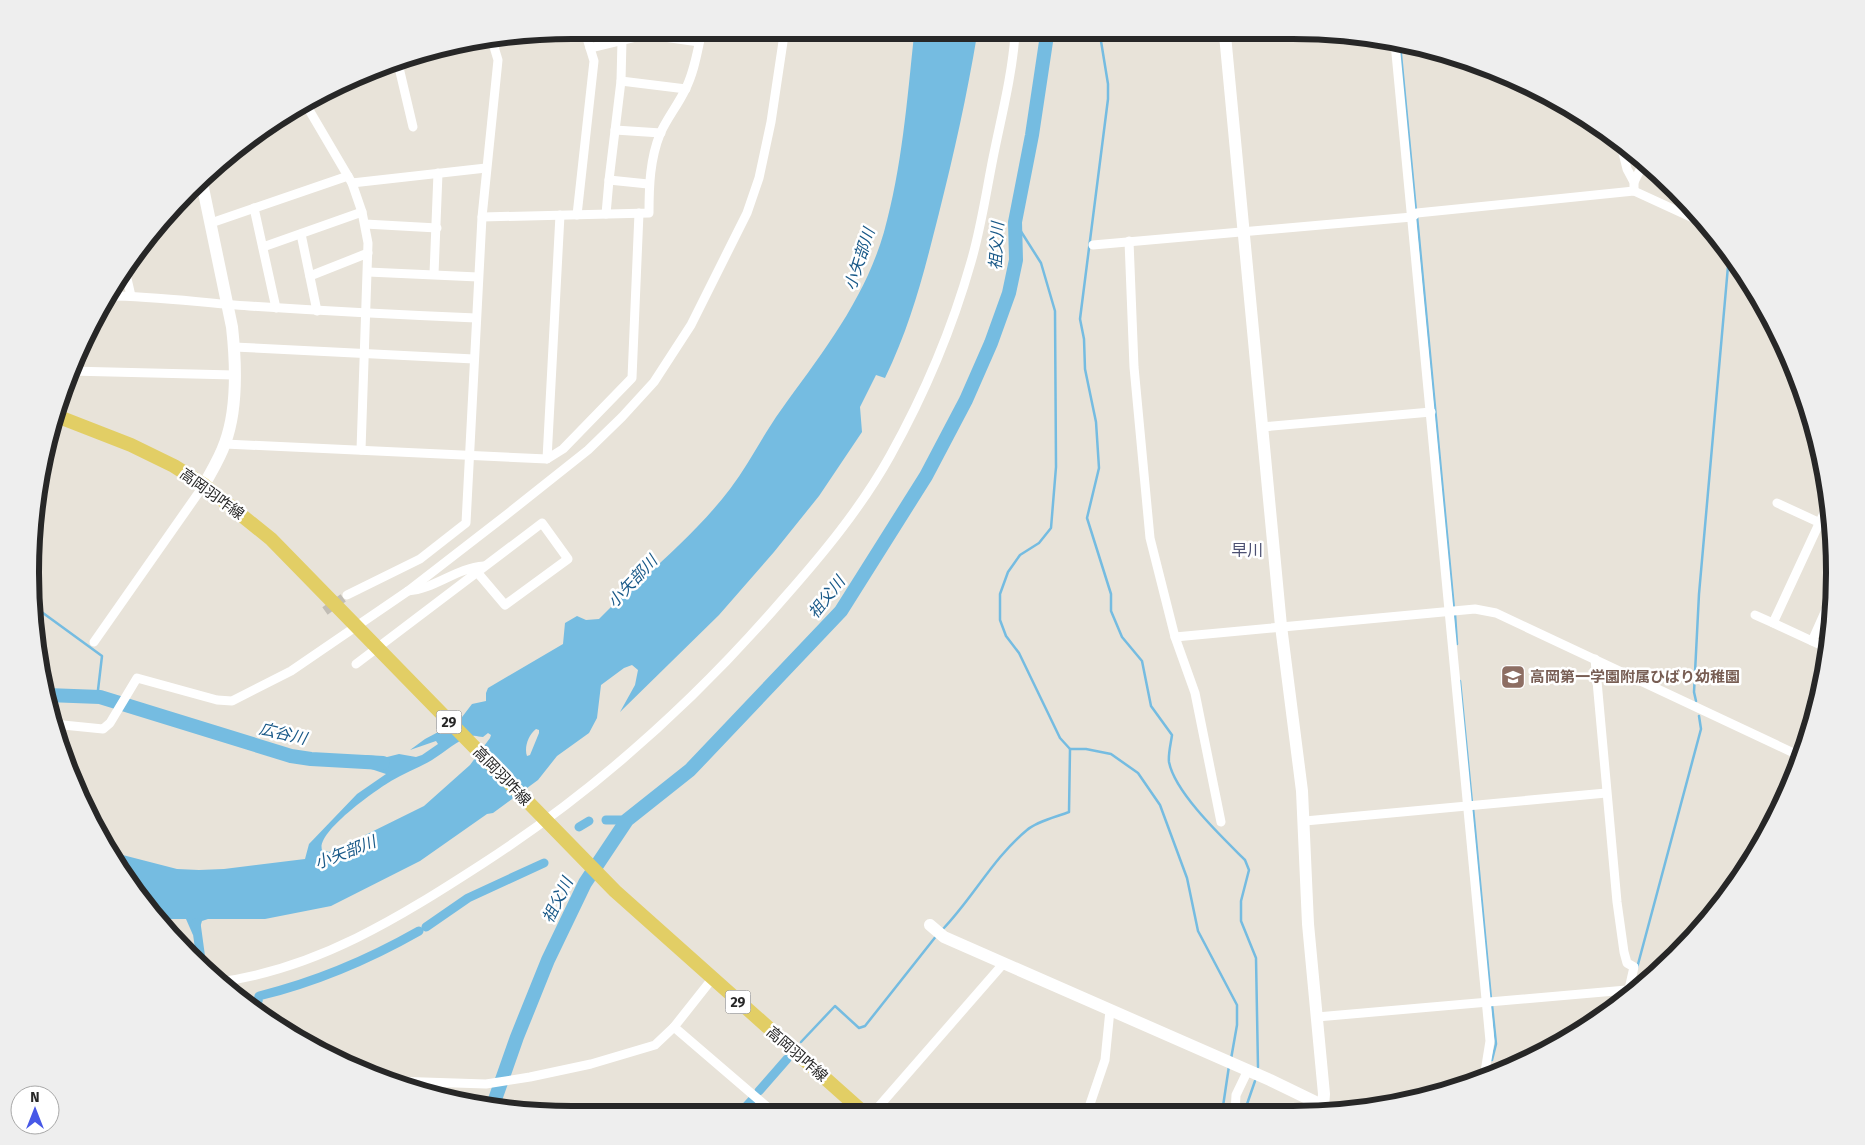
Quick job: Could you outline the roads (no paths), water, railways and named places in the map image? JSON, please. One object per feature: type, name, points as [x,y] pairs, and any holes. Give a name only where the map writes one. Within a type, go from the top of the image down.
[{"type":"main road","name":"高岡羽咋線","points":[[62,417],[131,444],[174,466],[204,486],[271,539],[615,891],[855,1106]]},
{"type":"street","points":[[577,215],[594,60],[587,39]]},
{"type":"street","points":[[590,48],[626,39]]},
{"type":"street","points":[[482,217],[649,213],[648,184],[661,133],[686,89],[695,65],[700,39]]},
{"type":"street","points":[[61,725],[103,729],[110,723],[137,678],[217,700],[232,701],[290,671],[358,629],[588,450],[654,382],[692,325],[747,213],[759,178],[771,122],[783,39]]},
{"type":"street","points":[[230,981],[298,964],[357,939],[414,908],[542,818],[640,745],[735,654],[822,556],[889,458],[939,353],[972,260],[1004,104],[1014,39]]},
{"type":"street","points":[[1225,39],[1281,626],[1305,821],[1308,924],[1324,1094],[1323,1105]]},
{"type":"street","points":[[606,214],[621,81],[622,40]]},
{"type":"street","points":[[347,595],[420,559],[466,523],[482,217],[498,60],[493,45]]},
{"type":"street","points":[[1396,49],[1415,215],[1431,412],[1454,611],[1490,1002],[1490,1041],[1485,1070]]},
{"type":"street","points":[[399,68],[413,127]]},
{"type":"street","points":[[621,81],[686,89]]},
{"type":"street","points":[[308,109],[350,180],[365,224],[368,272],[361,450]]},
{"type":"street","points":[[615,130],[661,133]]},
{"type":"street","points":[[1623,154],[1634,186]]},
{"type":"street","points":[[211,223],[254,208],[350,180],[486,168]]},
{"type":"street","points":[[1634,186],[1641,169]]},
{"type":"street","points":[[434,274],[438,173]]},
{"type":"street","points":[[609,180],[648,184]]},
{"type":"street","points":[[1093,245],[1415,215],[1634,186],[1688,214]]},
{"type":"street","points":[[94,642],[204,486],[225,444],[231,422],[234,347],[228,304],[203,188]]},
{"type":"street","points":[[254,208],[276,308]]},
{"type":"street","points":[[263,247],[362,212]]},
{"type":"street","points":[[225,444],[547,459],[563,449],[632,378],[639,214]]},
{"type":"street","points":[[547,459],[560,215]]},
{"type":"street","points":[[365,224],[437,228]]},
{"type":"street","points":[[301,234],[317,311]]},
{"type":"street","points":[[1129,242],[1134,367],[1150,538],[1175,637],[1195,693],[1221,822]]},
{"type":"street","points":[[310,276],[368,253]]},
{"type":"street","points":[[368,272],[478,277]]},
{"type":"street","points":[[127,279],[131,296]]},
{"type":"street","points":[[116,296],[195,300],[317,311],[476,318]]},
{"type":"street","points":[[234,347],[474,359]]},
{"type":"street","points":[[78,371],[234,375]]},
{"type":"street","points":[[1262,427],[1431,412]]},
{"type":"street","points":[[1777,503],[1824,524]]},
{"type":"street","points":[[1773,623],[1823,514]]},
{"type":"street","points":[[356,664],[480,569],[542,523],[568,559],[505,606],[480,569],[470,567],[419,590],[408,591]]},
{"type":"street","points":[[1175,637],[1475,609],[1496,613],[1795,753]]},
{"type":"street","points":[[1812,641],[1824,613]]},
{"type":"street","points":[[1755,615],[1821,645]]},
{"type":"street","points":[[1595,660],[1606,792],[1624,952],[1627,963],[1634,968],[1635,982]]},
{"type":"street","points":[[1305,821],[1606,792]]},
{"type":"street","points":[[937,931],[1003,964],[1243,1067],[1314,1105]]},
{"type":"street","points":[[879,1106],[1003,964]]},
{"type":"street","points":[[413,1082],[486,1084],[530,1078],[591,1064],[655,1045],[674,1027],[712,979]]},
{"type":"street","points":[[1317,1017],[1624,990]]},
{"type":"street","points":[[1089,1106],[1105,1060],[1110,1010]]},
{"type":"street","points":[[674,1027],[766,1106]]},
{"type":"street","points":[[1235,1106],[1236,1095],[1243,1067]]},
{"type":"water","name":"小矢部川","points":[[914,39],[976,39],[965,102],[928,256],[903,337],[885,378],[876,375],[860,407],[862,432],[819,496],[774,552],[719,615],[620,712],[635,685],[638,670],[632,665],[624,668],[601,685],[597,718],[589,733],[557,756],[538,780],[493,813],[487,814],[420,861],[331,906],[265,919],[208,919],[202,921],[198,934],[193,935],[186,919],[167,919],[149,897],[120,854],[177,869],[199,870],[224,869],[305,859],[309,844],[357,794],[386,774],[365,767],[365,755],[387,757],[399,754],[416,757],[438,744],[436,741],[410,750],[425,739],[459,721],[472,704],[486,701],[488,688],[563,644],[565,623],[577,616],[586,620],[599,619],[635,583],[643,579],[699,525],[737,479],[774,420],[840,326],[865,281],[876,257],[884,232],[895,184],[903,134]],"holes":[[[536,729],[539,730],[530,755],[527,756],[527,742]],[[488,733],[491,735],[470,765],[424,806],[339,848],[329,852],[322,850],[323,842],[328,833],[349,812],[373,793],[396,778],[432,760],[461,740],[473,736],[483,737]]]},
{"type":"waterway","name":"祖父川","points":[[495,1101],[517,1037],[548,960],[585,883],[627,820],[690,770],[841,611],[926,476],[966,400],[991,343],[1009,293],[1016,260],[1015,222],[1032,135],[1046,39]]},
{"type":"waterway","points":[[1101,39],[1108,84],[1108,99],[1080,319],[1084,339],[1085,369],[1096,422],[1099,468],[1087,518],[1111,594],[1111,611],[1122,637],[1142,661],[1151,706],[1172,735],[1169,762],[1173,774],[1190,801],[1245,860],[1249,870],[1241,901],[1241,921],[1256,958],[1258,1067]]},
{"type":"waterway","points":[[1401,50],[1416,211]]},
{"type":"waterway","points":[[1417,216],[1454,609]]},
{"type":"waterway","points":[[943,929],[993,865],[1015,841],[1036,824],[1069,812],[1070,749],[1060,738],[1019,653],[1006,636],[1000,620],[1000,594],[1008,572],[1020,555],[1039,543],[1051,528],[1056,467],[1055,311],[1041,263],[1015,222]]},
{"type":"waterway","points":[[1696,701],[1694,692],[1699,594],[1728,265]]},
{"type":"waterway","points":[[40,611],[102,656],[98,690],[100,697]]},
{"type":"waterway","points":[[1455,614],[1457,644]]},
{"type":"waterway","points":[[1460,681],[1472,803]]},
{"type":"waterway","name":"広谷川","points":[[53,695],[100,697],[291,756],[383,763]]},
{"type":"waterway","points":[[1637,968],[1701,729],[1699,716]]},
{"type":"waterway","points":[[1070,749],[1086,749],[1111,754],[1138,773],[1160,805],[1187,878],[1198,931],[1237,1005],[1237,1025],[1231,1059]]},
{"type":"waterway","points":[[1473,808],[1491,999]]},
{"type":"waterway","points":[[606,820],[627,820]]},
{"type":"waterway","points":[[579,827],[589,821]]},
{"type":"waterway","points":[[426,927],[468,898],[544,863]]},
{"type":"waterway","points":[[196,923],[200,955]]},
{"type":"waterway","points":[[258,1003],[259,996],[301,984],[341,969],[419,931]]},
{"type":"waterway","points":[[801,1042],[835,1006],[859,1028],[865,1026],[937,935]]},
{"type":"waterway","points":[[1492,1005],[1496,1044],[1492,1060]]},
{"type":"waterway","points":[[759,1091],[787,1059]]},
{"type":"waterway","points":[[1223,1106],[1229,1066]]},
{"type":"waterway","points":[[1246,1106],[1255,1081]]},
{"type":"waterway","points":[[747,1106],[752,1100]]},
{"type":"tunnel","points":[[325,611],[347,595]]},
{"type":"place","name":"高岡第一学園附属ひばり幼稚園","points":[[1513,677]]},
{"type":"district","name":"早川","points":[[1247,550]]}]
